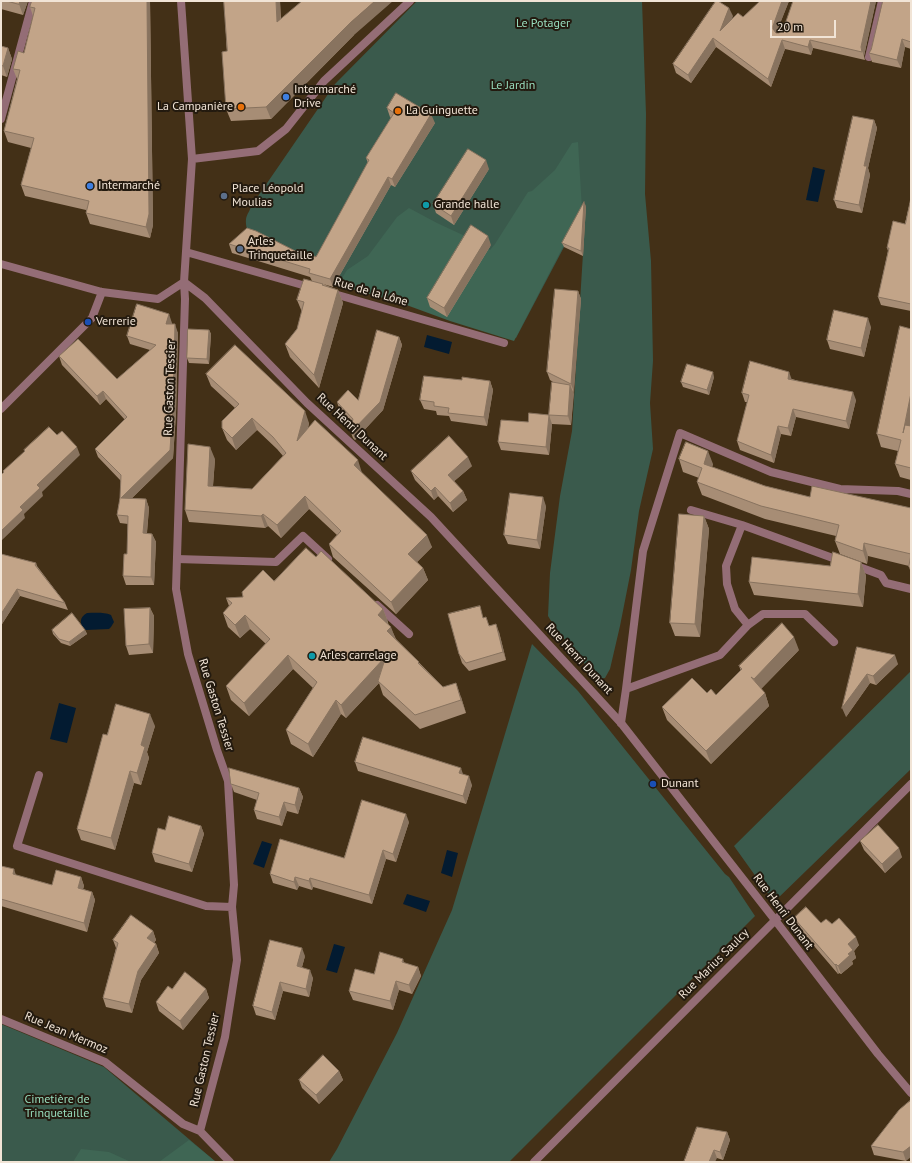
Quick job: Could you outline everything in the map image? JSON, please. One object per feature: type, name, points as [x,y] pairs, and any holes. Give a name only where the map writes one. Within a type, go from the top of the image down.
[{"type":"street","points":[[1,119],[33,1]]},
{"type":"street","points":[[1,264],[102,292],[158,299],[184,282],[192,159],[182,1]]},
{"type":"street","points":[[192,159],[258,151],[286,129],[324,80],[410,1]]},
{"type":"street","points":[[869,57],[882,1]]},
{"type":"street","name":"Rue de la Lône","points":[[186,252],[391,309],[504,343]]},
{"type":"street","name":"Rue Gaston Tessier","points":[[184,282],[176,589],[188,654],[228,781],[234,885],[232,907],[237,960],[225,1037],[200,1131]]},
{"type":"street","name":"Rue Henri Dunant","points":[[184,282],[205,298],[307,403],[431,517],[621,723],[878,1054],[911,1093]]},
{"type":"street","points":[[1,409],[92,318],[102,292]]},
{"type":"street","points":[[621,723],[643,551],[680,433],[771,472],[840,489],[898,491],[911,494]]},
{"type":"street","points":[[691,510],[742,525],[881,575],[886,583],[911,589]]},
{"type":"street","points":[[742,525],[726,566],[727,584],[736,608],[748,625]]},
{"type":"street","points":[[176,559],[276,562],[303,536],[336,567]]},
{"type":"street","points":[[370,598],[409,634]]},
{"type":"street","points":[[626,689],[720,655],[748,625],[763,614],[805,614],[834,642]]},
{"type":"street","points":[[39,775],[17,846],[206,906],[232,907]]},
{"type":"street","name":"Rue Marius Saulcy","points":[[534,1162],[911,784]]},
{"type":"street","name":"Rue Jean Mermoz","points":[[1,1019],[105,1062],[183,1124],[200,1131],[230,1162]]},
{"type":"green space","points":[[417,1],[642,1],[646,114],[645,194],[651,261],[653,361],[650,403],[653,449],[639,511],[631,570],[620,626],[610,669],[605,678],[597,679],[556,629],[548,616],[550,573],[560,496],[572,431],[585,221],[583,211],[516,338],[342,283],[234,252],[247,229],[246,218],[252,205],[335,84]]},
{"type":"green space","points":[[578,142],[582,210],[514,341],[450,321],[401,303],[338,285],[347,270],[368,256],[397,217],[409,208],[490,250],[528,192],[532,191],[555,170],[572,143]]},
{"type":"green space","points":[[532,644],[578,691],[725,874],[729,877],[755,916],[509,1162],[329,1162],[397,1033],[452,910]]},
{"type":"green space","points":[[911,671],[911,769],[774,902],[734,846]]},
{"type":"green space","name":"Cimetière de Trinquetaille","points":[[1,1024],[104,1067],[216,1162],[1,1162]]},
{"type":"green space","points":[[189,1140],[216,1162],[159,1162]]},
{"type":"green space","points":[[81,1149],[109,1152],[131,1162],[73,1162]]},
{"type":"water","points":[[813,167],[825,170],[818,202],[806,200]]},
{"type":"water","points":[[427,335],[452,342],[449,354],[424,347]]},
{"type":"water","points":[[87,613],[111,615],[114,622],[109,629],[86,630],[82,626],[81,619]]},
{"type":"water","points":[[59,703],[76,708],[67,743],[50,739]]},
{"type":"water","points":[[262,841],[272,844],[264,868],[253,864]]},
{"type":"water","points":[[447,850],[458,853],[452,877],[441,873]]},
{"type":"water","points":[[407,894],[430,901],[426,912],[403,904]]},
{"type":"water","points":[[334,944],[345,947],[337,973],[326,970]]},
{"type":"building","points":[[7,1],[20,1],[19,4]]},
{"type":"building","points":[[32,1],[147,1],[149,214],[146,227],[86,213],[89,201],[21,185],[34,138],[4,131],[20,70],[13,69],[18,51],[24,53],[35,8],[30,7]]},
{"type":"building","points":[[224,1],[276,1],[277,22],[302,1],[375,1],[350,23],[266,107],[226,109],[222,52],[227,51]]},
{"type":"building","points":[[716,1],[729,8],[720,31],[738,13],[743,17],[760,1],[782,1],[773,26],[776,33],[779,33],[783,30],[793,1],[871,1],[861,47],[862,52],[810,40],[808,47],[782,40],[768,79],[713,38],[688,75],[673,64]]},
{"type":"building","points":[[883,1],[911,1],[911,42],[902,39],[897,60],[869,53]]},
{"type":"building","points":[[1,46],[8,48],[3,66],[1,65]]},
{"type":"building","points":[[396,93],[431,114],[392,179],[388,177],[330,279],[309,273],[310,269],[229,244],[247,228],[256,231],[313,260],[369,160],[366,158],[394,113],[387,108]]},
{"type":"building","points":[[853,116],[874,120],[864,166],[867,166],[859,205],[834,200]]},
{"type":"building","points":[[468,149],[486,160],[451,216],[433,204]]},
{"type":"building","points":[[911,198],[911,304],[878,297],[889,248],[887,248],[893,221],[905,224]]},
{"type":"building","points":[[584,202],[581,251],[562,243]]},
{"type":"building","points":[[471,225],[488,236],[444,308],[427,298]]},
{"type":"building","points":[[304,279],[338,290],[314,375],[285,344],[297,329],[304,302],[297,300]]},
{"type":"building","points":[[555,289],[578,291],[571,384],[547,372]]},
{"type":"building","points":[[137,304],[169,314],[166,324],[175,324],[173,405],[170,450],[121,498],[146,499],[143,533],[152,534],[151,577],[123,576],[124,554],[127,554],[128,516],[117,515],[120,498],[121,475],[95,449],[127,417],[103,391],[97,396],[59,356],[78,339],[117,379],[156,345],[127,336]]},
{"type":"building","points":[[834,310],[868,318],[861,348],[827,340]]},
{"type":"building","points":[[900,326],[911,329],[911,393],[903,433],[905,425],[911,426],[911,468],[895,464],[901,440],[877,434]]},
{"type":"building","points":[[188,329],[209,330],[207,359],[187,358]]},
{"type":"building","points":[[377,330],[399,337],[380,402],[352,431],[350,430],[353,419],[337,402],[348,390],[358,400]]},
{"type":"building","points":[[235,345],[305,411],[297,441],[315,420],[358,460],[354,465],[427,535],[408,554],[423,568],[391,602],[329,544],[341,531],[305,496],[277,525],[263,514],[261,516],[185,510],[188,444],[210,447],[208,486],[252,489],[286,453],[273,437],[252,418],[232,438],[222,428],[222,421],[239,404],[206,374]]},
{"type":"building","points":[[750,361],[789,372],[788,379],[853,392],[846,421],[793,409],[788,428],[778,426],[771,455],[737,441],[749,395],[742,393]]},
{"type":"building","points":[[687,364],[713,372],[707,390],[681,382]]},
{"type":"building","points":[[424,376],[462,380],[462,377],[490,381],[484,417],[448,413],[449,408],[434,406],[434,402],[420,400]]},
{"type":"building","points":[[552,382],[570,385],[568,416],[549,415]]},
{"type":"building","points":[[529,413],[549,415],[546,447],[498,442],[501,420],[528,422]]},
{"type":"building","points":[[49,427],[57,435],[62,431],[77,447],[37,485],[40,488],[20,507],[23,510],[1,531],[1,475],[4,472],[3,471],[25,451],[24,450]]},
{"type":"building","points":[[449,436],[468,457],[448,475],[463,491],[450,503],[435,487],[431,491],[411,471]]},
{"type":"building","points":[[686,442],[708,451],[704,464],[765,486],[810,497],[812,486],[911,508],[911,554],[864,543],[863,551],[835,541],[839,525],[761,506],[697,482],[702,468],[679,459]]},
{"type":"building","points":[[510,493],[543,497],[537,540],[504,535]]},
{"type":"building","points":[[679,514],[704,516],[695,624],[670,623]]},
{"type":"building","points":[[306,548],[316,557],[321,551],[383,609],[378,615],[391,627],[387,631],[443,687],[456,683],[461,700],[415,715],[378,681],[386,656],[341,705],[336,700],[308,744],[286,730],[317,682],[288,655],[244,703],[226,686],[270,639],[245,615],[235,625],[223,613],[232,603],[226,598],[243,597],[242,592],[263,570],[274,581]]},
{"type":"building","points":[[833,552],[861,562],[858,594],[749,582],[752,557],[830,566]]},
{"type":"building","points":[[1,554],[36,563],[35,565],[65,603],[17,589],[1,614]]},
{"type":"building","points":[[911,555],[911,568],[909,567]]},
{"type":"building","points":[[480,606],[483,618],[486,617],[489,626],[496,624],[503,652],[466,663],[459,654],[448,614]]},
{"type":"building","points":[[150,608],[149,644],[126,646],[124,609]]},
{"type":"building","points":[[72,613],[85,630],[69,642],[59,639],[52,630]]},
{"type":"building","points":[[782,623],[794,637],[754,679],[751,677],[765,693],[706,751],[662,707],[692,678],[707,693],[711,689],[716,695],[742,669],[739,666]]},
{"type":"building","points":[[857,647],[895,655],[873,676],[867,674],[842,708]]},
{"type":"building","points":[[116,704],[150,714],[141,745],[145,747],[137,773],[130,771],[111,838],[77,829],[103,734],[107,735]]},
{"type":"building","points":[[363,737],[461,768],[459,773],[469,776],[463,796],[355,762]]},
{"type":"building","points":[[229,768],[299,788],[295,805],[284,802],[279,817],[254,810],[259,793],[231,784]]},
{"type":"building","points":[[362,800],[406,814],[393,854],[383,850],[369,895],[310,878],[309,881],[295,877],[294,882],[270,874],[280,839],[344,858]]},
{"type":"building","points":[[169,816],[201,826],[189,864],[152,853],[158,828],[165,830]]},
{"type":"building","points":[[878,825],[899,848],[882,864],[860,841]]},
{"type":"building","points":[[1,866],[14,869],[13,874],[52,885],[56,870],[81,877],[78,888],[92,892],[84,923],[1,899]]},
{"type":"building","points":[[806,907],[821,923],[826,919],[832,924],[839,918],[856,937],[848,944],[853,950],[848,954],[850,955],[838,966],[836,964],[835,965],[794,918]]},
{"type":"building","points":[[131,915],[153,931],[147,938],[156,944],[138,971],[129,1004],[103,998],[118,943],[113,940]]},
{"type":"building","points":[[270,940],[302,948],[297,966],[310,970],[306,989],[280,982],[272,1012],[253,1006]]},
{"type":"building","points":[[380,952],[403,959],[402,962],[418,967],[409,985],[396,981],[390,1001],[349,991],[355,969],[374,974]]},
{"type":"building","points":[[185,972],[206,989],[180,1021],[156,1002],[168,986],[172,989]]},
{"type":"building","points":[[323,1055],[339,1071],[316,1095],[299,1080]]},
{"type":"building","points":[[910,1101],[911,1146],[903,1152],[871,1146],[899,1110]]},
{"type":"building","points":[[697,1127],[727,1132],[720,1152],[714,1150],[709,1162],[684,1162]]},
{"type":"place","name":"Intermarché Drive","points":[[286,97]]},
{"type":"place","name":"La Campanière","points":[[241,107]]},
{"type":"place","name":"La Guinguette","points":[[398,111]]},
{"type":"place","name":"Intermarché","points":[[90,186]]},
{"type":"place","name":"Place Léopold Moulias","points":[[224,196]]},
{"type":"place","name":"Grande halle","points":[[426,205]]},
{"type":"place","name":"Arles Trinquetaille","points":[[240,249]]},
{"type":"place","name":"Verrerie","points":[[88,322]]},
{"type":"place","name":"Arles carrelage","points":[[312,656]]},
{"type":"place","name":"Dunant","points":[[653,784]]},
{"type":"park label","name":"Le Potager","points":[[543,24]]},
{"type":"park label","name":"Le Jardin","points":[[513,86]]}]
